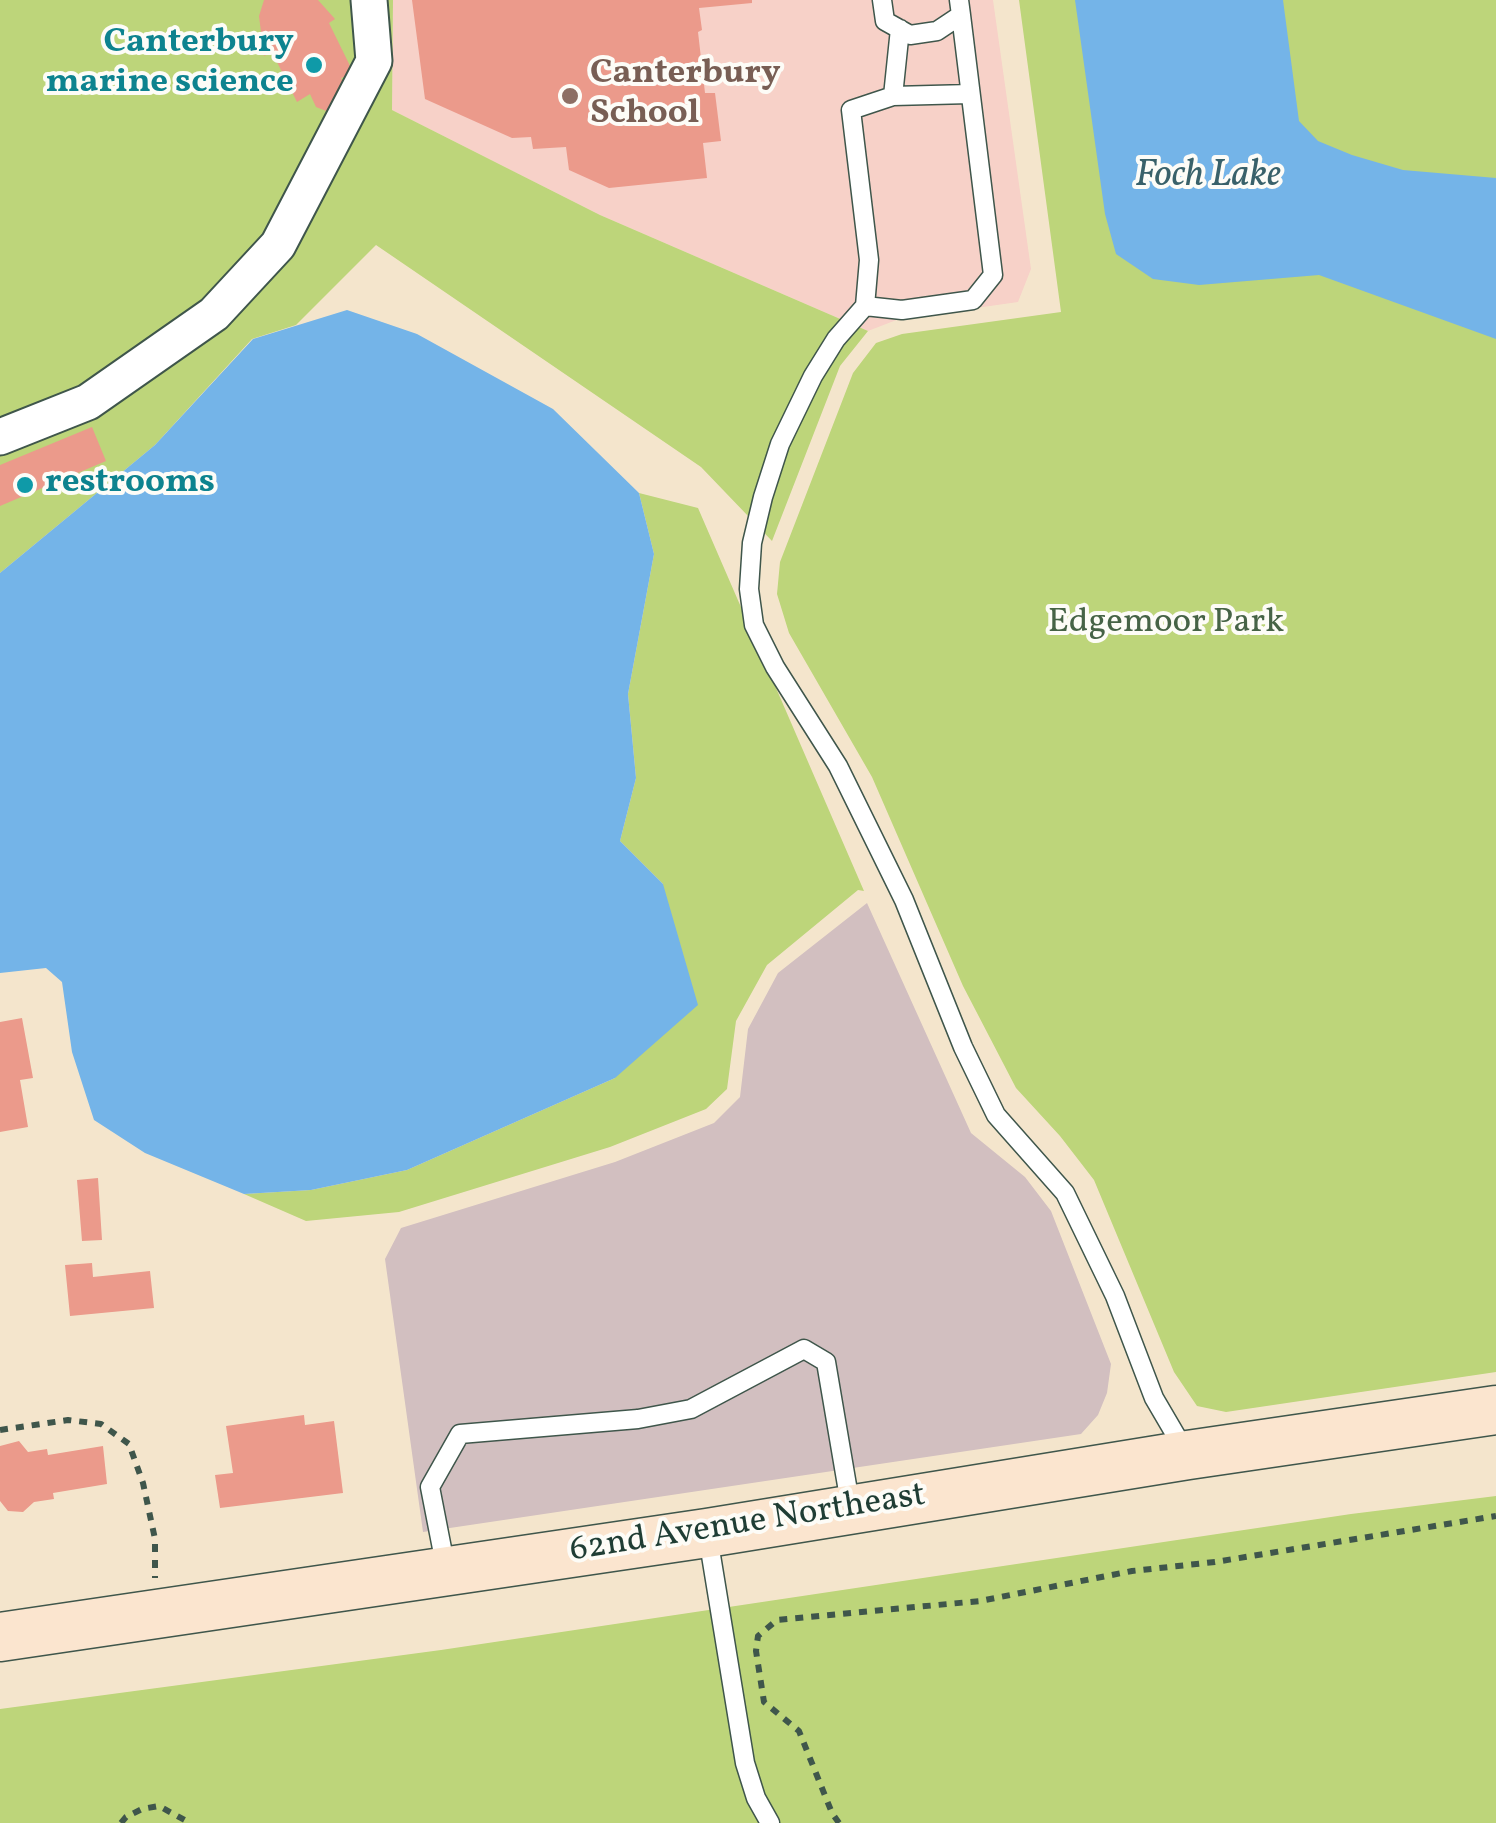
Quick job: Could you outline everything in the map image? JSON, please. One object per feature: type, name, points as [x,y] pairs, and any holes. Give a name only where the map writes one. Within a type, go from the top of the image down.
[{"type":"street","points":[[0,437],[88,402],[214,314],[278,246],[374,61],[369,0]]},
{"type":"street","name":"62nd Avenue Northeast","points":[[0,1638],[1496,1410]]},
{"type":"lane","points":[[882,0],[885,21],[910,35],[937,31],[960,8]]},
{"type":"lane","points":[[865,306],[902,310],[974,300],[993,275],[960,8]]},
{"type":"lane","points":[[892,96],[900,29]]},
{"type":"lane","points":[[970,94],[892,96],[851,110],[869,260],[865,306],[836,339],[813,376],[780,444],[752,543],[749,588],[754,625],[775,667],[838,766],[996,1115],[1065,1192],[1115,1296],[1154,1398],[1188,1455]]},
{"type":"lane","points":[[447,1571],[430,1487],[460,1434],[638,1419],[691,1410],[804,1349],[826,1362],[851,1510]]},
{"type":"lane","points":[[707,1532],[745,1762],[756,1798],[770,1823]]},
{"type":"path","points":[[0,1430],[68,1420],[102,1424],[129,1444],[143,1483],[155,1538],[157,1614]]},
{"type":"path","points":[[839,1823],[799,1732],[764,1702],[756,1651],[758,1636],[777,1620],[980,1601],[1132,1571],[1215,1562],[1496,1516]]},
{"type":"path","points":[[121,1823],[142,1809],[159,1806],[190,1823]]},
{"type":"shaded area","points":[[393,0],[993,0],[1031,269],[1018,302],[899,319],[868,331],[600,215],[392,110]]},
{"type":"shaded area","points":[[867,903],[971,1133],[1025,1177],[1051,1211],[1111,1364],[1107,1393],[1098,1415],[1081,1434],[423,1532],[385,1259],[401,1228],[615,1162],[714,1123],[740,1097],[748,1029],[778,973]]},
{"type":"green space","points":[[0,0],[352,0],[357,56],[265,234],[204,299],[80,385],[0,419]]},
{"type":"green space","points":[[385,0],[393,0],[392,110],[600,215],[868,331],[840,366],[772,541],[701,467],[376,245],[296,325],[252,339],[155,445],[0,573],[0,456],[94,420],[223,330],[292,255]]},
{"type":"green space","name":"Edgemoor Park","points":[[1019,0],[1496,0],[1496,1372],[1226,1412],[1197,1406],[1174,1372],[1094,1180],[1016,1088],[963,986],[872,777],[789,633],[777,594],[780,562],[853,373],[876,343],[902,334],[1061,312]]},
{"type":"green space","points":[[639,493],[698,508],[864,891],[858,890],[767,965],[736,1021],[727,1089],[706,1109],[610,1147],[399,1212],[306,1221],[244,1194],[311,1190],[407,1170],[615,1078],[663,884],[620,841],[636,778],[628,694],[654,554]]},
{"type":"green space","points":[[1496,1496],[1496,1823],[0,1823],[0,1709],[441,1650],[1351,1514]]},
{"type":"water","name":"Foch Lake","points":[[1075,0],[1283,0],[1299,121],[1318,141],[1403,170],[1496,178],[1496,339],[1319,275],[1199,285],[1153,279],[1116,254],[1105,214]]},
{"type":"water","points":[[347,310],[417,334],[553,409],[639,493],[654,554],[628,694],[636,778],[620,841],[663,884],[698,1005],[615,1078],[407,1170],[311,1190],[244,1194],[145,1153],[94,1120],[72,1052],[62,982],[46,968],[0,973],[0,573],[155,445],[253,339]]},
{"type":"building","name":"Canterbury marine science","points":[[264,0],[318,0],[335,19],[329,23],[354,74],[341,78],[347,91],[339,116],[316,107],[310,94],[297,102],[272,52],[264,56],[259,16]]},
{"type":"building","name":"Canterbury School","points":[[412,0],[752,0],[699,8],[705,93],[715,93],[721,141],[703,143],[707,178],[609,188],[569,170],[566,147],[533,149],[531,137],[512,138],[425,99]]},
{"type":"building","name":"restrooms","points":[[92,427],[106,461],[0,506],[0,465]]},
{"type":"building","points":[[22,1018],[33,1078],[20,1080],[28,1127],[0,1132],[0,1022]]},
{"type":"building","points":[[98,1178],[102,1240],[82,1241],[77,1180]]},
{"type":"building","points":[[92,1263],[93,1277],[150,1271],[154,1308],[70,1316],[65,1265]]},
{"type":"building","points":[[304,1415],[305,1425],[334,1421],[343,1493],[220,1508],[215,1475],[233,1473],[226,1426]]},
{"type":"building","points":[[19,1441],[28,1452],[47,1449],[48,1455],[103,1446],[107,1484],[53,1493],[54,1499],[34,1502],[23,1512],[8,1511],[0,1501],[0,1446]]},
{"type":"place","name":"Canterbury marine science","points":[[314,65]]},
{"type":"place","name":"Canterbury School","points":[[570,96]]},
{"type":"place","name":"restrooms","points":[[25,485]]}]
